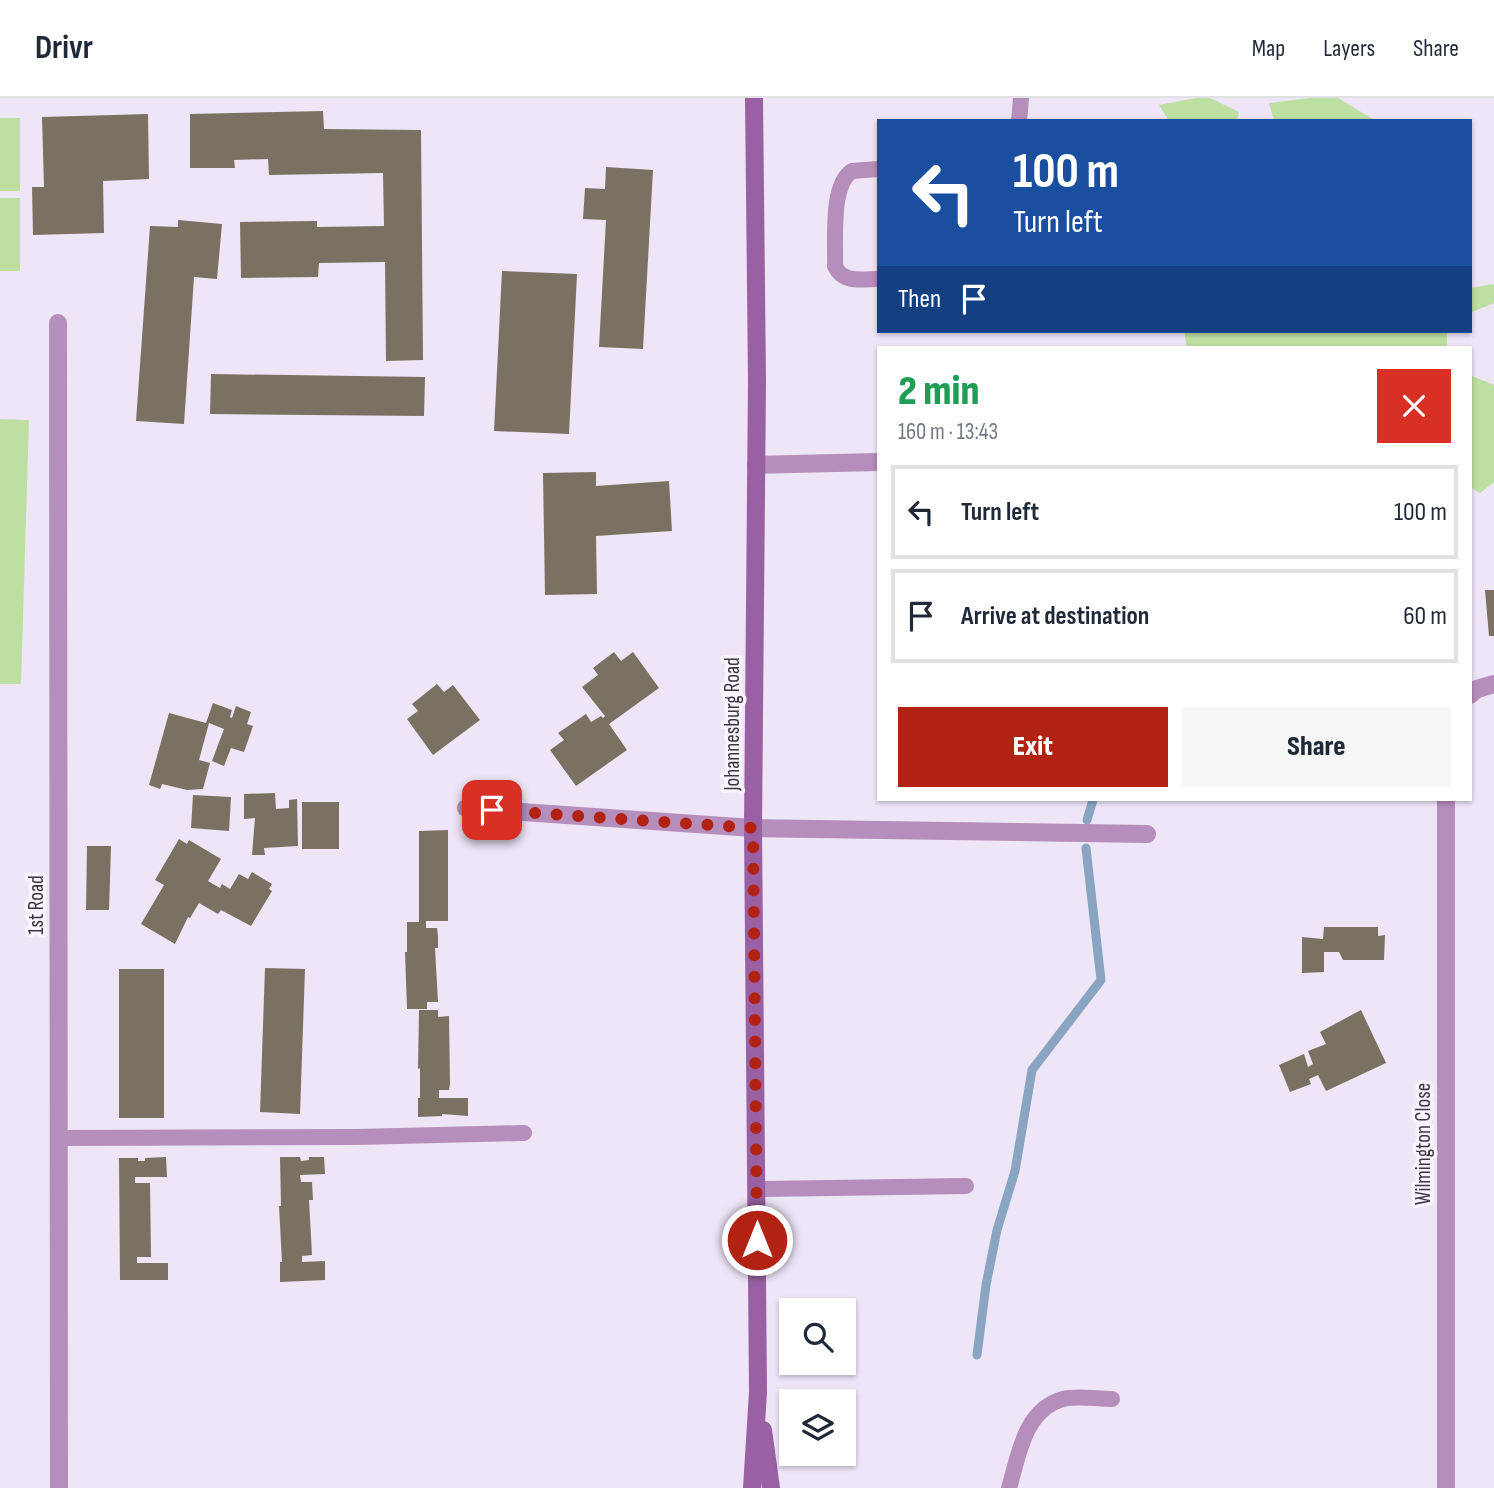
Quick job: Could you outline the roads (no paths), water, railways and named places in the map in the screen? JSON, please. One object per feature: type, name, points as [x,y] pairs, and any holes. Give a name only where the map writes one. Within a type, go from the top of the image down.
[{"type":"main road","name":"Johannesburg Road","points":[[752,1488],[758,1392],[753,828],[757,188],[754,98]]},
{"type":"main road","name":"Johannesburg Road","points":[[758,1392],[771,1488]]},
{"type":"street","name":"1st Road","points":[[58,323],[59,1488]]},
{"type":"street","points":[[756,465],[877,462]]},
{"type":"street","points":[[1472,693],[1494,684]]},
{"type":"street","name":"Wilmington Close","points":[[1446,801],[1446,1488]]},
{"type":"street","points":[[466,808],[753,828],[1147,834]]},
{"type":"lane","points":[[1019,119],[1021,98]]},
{"type":"lane","points":[[877,169],[852,171],[841,181],[835,266],[838,273],[847,279],[877,279]]},
{"type":"lane","points":[[58,1138],[356,1137],[524,1133]]},
{"type":"lane","points":[[757,1189],[966,1186]]},
{"type":"lane","points":[[1009,1488],[1028,1427],[1036,1415],[1065,1398],[1112,1399]]},
{"type":"waterway","points":[[1087,820],[1093,801]]},
{"type":"waterway","points":[[977,1355],[986,1285],[997,1230],[1015,1171],[1032,1070],[1101,980],[1086,848]]}]
